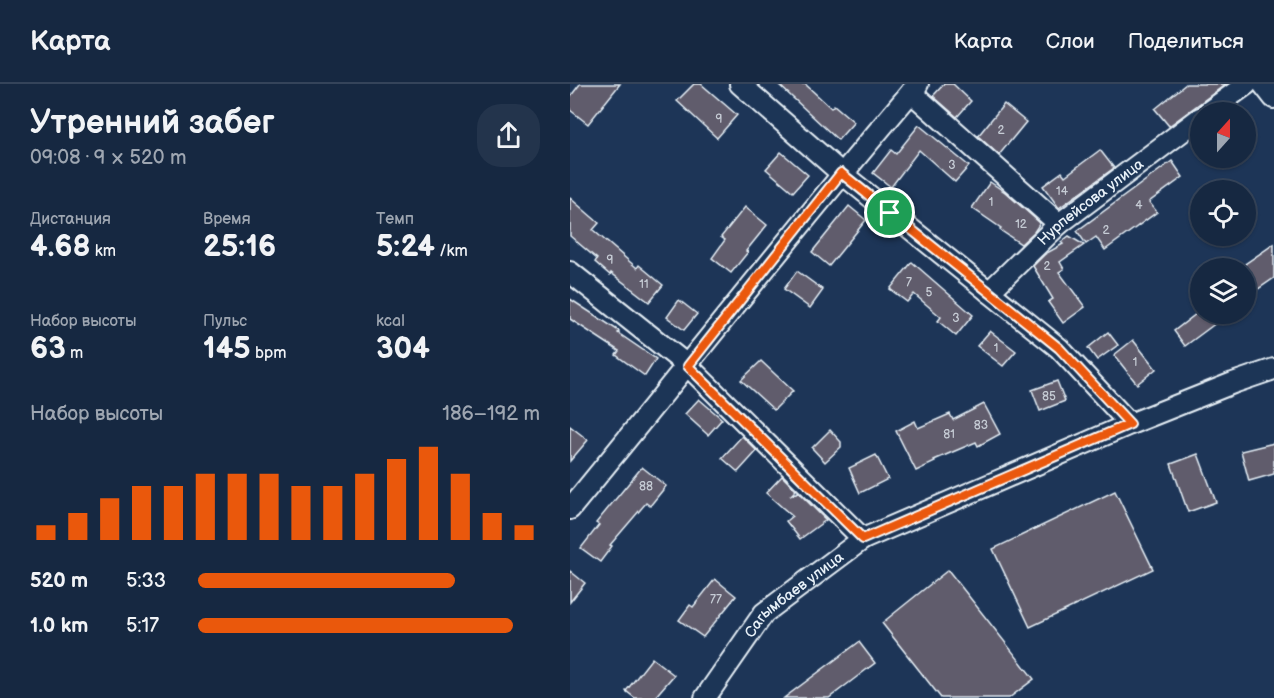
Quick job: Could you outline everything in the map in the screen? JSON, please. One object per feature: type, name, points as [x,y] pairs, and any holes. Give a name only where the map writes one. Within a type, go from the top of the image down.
[{"type":"street","points":[[740,84],[841,173],[1059,348],[1130,424]]},
{"type":"street","points":[[1222,102],[1247,84]]},
{"type":"street","points":[[1263,84],[1274,98]]},
{"type":"street","points":[[570,509],[688,366],[841,173],[915,88],[1059,224]]},
{"type":"street","name":"Нурпейсова улица","points":[[989,292],[1059,224],[1190,126]]},
{"type":"street","points":[[570,272],[688,366],[863,539]]},
{"type":"street","name":"Сагымбаев улица","points":[[705,698],[764,613],[863,539],[1130,424],[1274,369]]},
{"type":"building","points":[[580,84],[620,84],[588,124],[570,110],[570,97]]},
{"type":"building","points":[[694,84],[701,84],[737,115],[717,138],[677,101]]},
{"type":"building","points":[[778,84],[805,84],[831,108],[834,105],[854,122],[838,140]]},
{"type":"building","points":[[944,84],[953,84],[971,101],[957,117],[933,96]]},
{"type":"building","points":[[1186,84],[1226,84],[1202,102],[1190,102],[1190,111],[1169,126],[1155,109]]},
{"type":"building","points":[[1004,104],[1026,122],[999,155],[978,136]]},
{"type":"building","points":[[919,125],[969,166],[955,182],[919,150],[891,187],[873,173],[891,150],[896,154]]},
{"type":"building","points":[[1100,150],[1114,168],[1059,208],[1043,186],[1062,172],[1065,176]]},
{"type":"building","points":[[781,152],[808,175],[793,192],[766,169]]},
{"type":"building","points":[[1172,161],[1183,177],[1149,202],[1157,212],[1105,250],[1096,237],[1086,244],[1077,231]]},
{"type":"building","points":[[990,182],[1040,223],[1021,244],[972,208]]},
{"type":"building","points":[[570,198],[599,223],[593,230],[637,268],[639,265],[663,285],[649,302],[611,273],[610,275],[595,262],[597,259],[570,236]]},
{"type":"building","points":[[849,206],[866,220],[829,266],[812,252]]},
{"type":"building","points":[[745,207],[767,225],[731,273],[712,258],[725,240],[721,237]]},
{"type":"building","points":[[1069,236],[1084,245],[1060,262],[1064,269],[1059,272],[1085,307],[1063,323],[1048,302],[1053,299],[1033,266],[1045,254],[1063,244],[1061,242]]},
{"type":"building","points":[[1274,244],[1274,278],[1256,290],[1256,258],[1254,258]]},
{"type":"building","points":[[912,262],[973,315],[956,336],[938,321],[941,317],[914,294],[907,302],[890,289]]},
{"type":"building","points":[[797,271],[823,290],[810,308],[784,289]]},
{"type":"building","points":[[570,299],[656,359],[645,376],[616,355],[619,351],[570,319]]},
{"type":"building","points":[[679,300],[697,314],[684,330],[667,317]]},
{"type":"building","points":[[1190,319],[1190,324],[1215,324],[1185,346],[1174,331]]},
{"type":"building","points":[[990,331],[1016,351],[1003,366],[977,346]]},
{"type":"building","points":[[1108,332],[1118,345],[1097,360],[1088,348]]},
{"type":"building","points":[[1133,340],[1156,369],[1137,384],[1114,355]]},
{"type":"building","points":[[761,361],[793,391],[774,410],[741,380]]},
{"type":"building","points":[[1057,381],[1065,401],[1040,411],[1032,390]]},
{"type":"building","points":[[699,399],[722,419],[708,435],[685,414]]},
{"type":"building","points":[[984,404],[1000,434],[978,446],[976,442],[934,460],[935,462],[916,471],[896,431],[915,421],[918,428],[950,414],[953,420]]},
{"type":"building","points":[[570,426],[588,440],[570,461]]},
{"type":"building","points":[[830,430],[841,442],[841,447],[825,462],[812,448]]},
{"type":"building","points":[[742,436],[757,451],[738,472],[722,458]]},
{"type":"building","points":[[1274,443],[1274,474],[1249,481],[1241,451]]},
{"type":"building","points":[[1198,454],[1216,502],[1188,512],[1171,464]]},
{"type":"building","points":[[876,455],[888,479],[860,493],[849,468]]},
{"type":"building","points":[[642,467],[666,486],[650,506],[646,503],[610,545],[612,546],[600,562],[581,548],[599,525],[596,523]]},
{"type":"building","points":[[782,476],[796,490],[790,496],[798,492],[826,520],[800,539],[786,521],[792,516],[766,493]]},
{"type":"building","points":[[1115,491],[1153,569],[1030,627],[993,549]]},
{"type":"building","points":[[948,570],[1034,679],[1009,698],[941,698],[882,623]]},
{"type":"building","points":[[570,571],[585,583],[570,602]]},
{"type":"building","points":[[715,579],[736,596],[703,637],[679,620],[690,605],[693,607]]},
{"type":"building","points":[[859,642],[875,663],[829,698],[784,698]]},
{"type":"building","points":[[652,658],[674,675],[654,698],[635,698],[626,691]]},
{"type":"route","points":[[841,173],[890,213],[1059,348],[1130,424],[863,539],[688,366],[841,173]]}]
